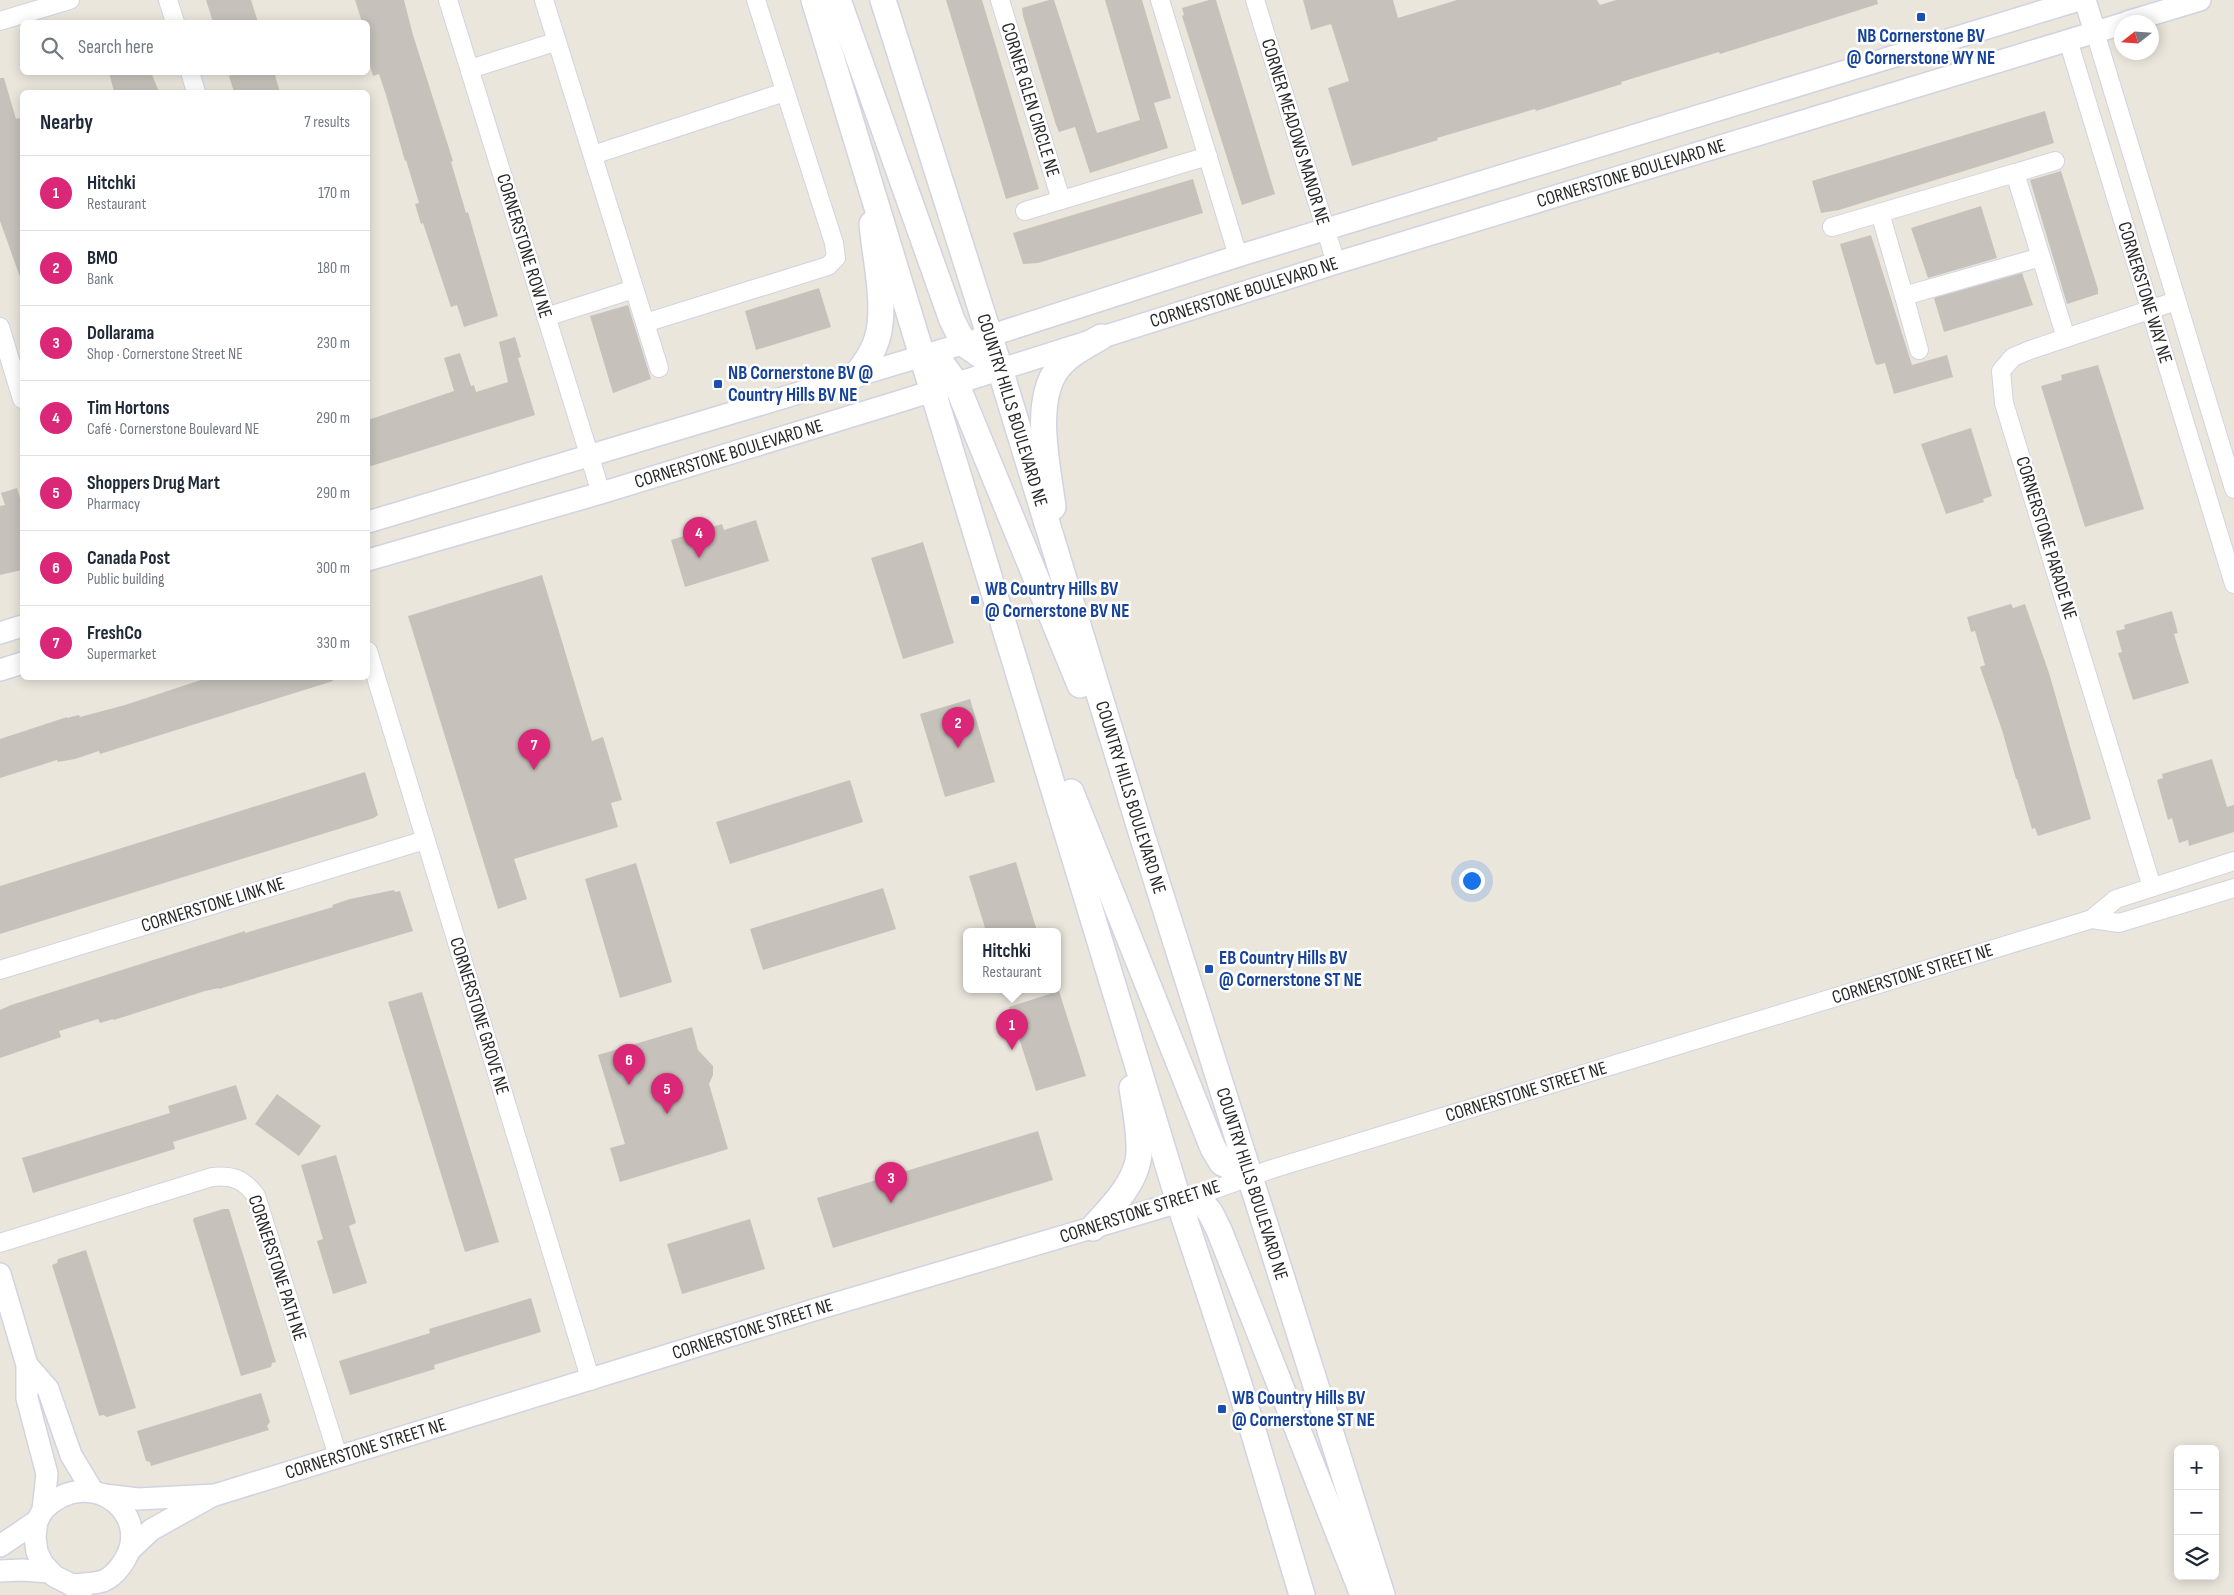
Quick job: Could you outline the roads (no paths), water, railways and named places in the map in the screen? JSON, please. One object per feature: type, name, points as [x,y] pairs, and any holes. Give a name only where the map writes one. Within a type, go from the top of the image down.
[{"type":"main road","points":[[814,0],[923,355],[940,361],[945,387],[1030,709],[1179,1202],[1239,1384],[1302,1595]]},
{"type":"main road","points":[[838,0],[952,320],[964,344],[1000,369]]},
{"type":"main road","points":[[877,0],[901,63]]},
{"type":"main road","name":"COUNTRY HILLS BOULEVARD NE","points":[[883,0],[901,63],[1000,369],[1142,835],[1382,1595]]},
{"type":"main road","points":[[856,375],[872,353],[877,338],[879,318],[879,291],[864,160]]},
{"type":"main road","points":[[1060,571],[1044,433],[1047,391],[1058,368],[1070,355],[1102,337]]},
{"type":"main road","points":[[945,387],[1142,835]]},
{"type":"main road","points":[[1030,709],[1064,775],[1212,1148],[1222,1163],[1250,1176]]},
{"type":"main road","points":[[1093,1228],[1121,1196],[1133,1176],[1138,1160],[1129,1062],[1117,996]]},
{"type":"main road","points":[[1179,1202],[1202,1203],[1210,1212],[1219,1230],[1363,1595]]},
{"type":"street","points":[[0,21],[70,0]]},
{"type":"street","points":[[168,0],[174,20]]},
{"type":"street","name":"CORNERSTONE ROW NE","points":[[448,0],[600,493]]},
{"type":"street","points":[[544,0],[555,42],[659,368]]},
{"type":"street","points":[[646,323],[828,266],[836,258],[834,243],[756,0]]},
{"type":"street","name":"CORNER GLEN CIRCLE NE","points":[[1000,0],[1061,200]]},
{"type":"street","points":[[1160,0],[1238,256]]},
{"type":"street","name":"CORNER MEADOWS MANOR NE","points":[[1255,0],[1336,264]]},
{"type":"street","name":"CORNERSTONE BOULEVARD NE","points":[[370,521],[964,344],[1238,256],[2057,4],[2079,0]]},
{"type":"street","name":"CORNERSTONE WAY NE","points":[[2085,0],[2234,489]]},
{"type":"street","points":[[2150,15],[2200,0]]},
{"type":"street","name":"CORNERSTONE WAY NE","points":[[2057,4],[2234,584]]},
{"type":"street","name":"CORNERSTONE BOULEVARD NE","points":[[370,559],[600,493],[1336,264],[2114,26]]},
{"type":"street","points":[[470,69],[555,42]]},
{"type":"street","points":[[191,75],[195,90]]},
{"type":"street","points":[[592,155],[785,92]]},
{"type":"street","name":"CORNER GLEN CIRCLE NE","points":[[1025,211],[1208,156]]},
{"type":"street","points":[[1832,227],[2054,161]]},
{"type":"street","points":[[2015,173],[2066,338]]},
{"type":"street","points":[[1880,213],[1919,350]]},
{"type":"street","points":[[1904,296],[2041,257]]},
{"type":"street","points":[[546,317],[634,289]]},
{"type":"street","name":"CORNERSTONE PARADE NE","points":[[2152,887],[2004,403],[2001,371],[2013,357],[2176,301]]},
{"type":"street","points":[[0,327],[20,392]]},
{"type":"street","points":[[0,633],[20,627]]},
{"type":"street","name":"CORNERSTONE GROVE NE","points":[[370,659],[591,1381]]},
{"type":"street","points":[[0,670],[20,665]]},
{"type":"street","name":"CORNERSTONE LINK NE","points":[[0,970],[425,840]]},
{"type":"street","points":[[2092,919],[2116,899],[2234,861]]},
{"type":"street","points":[[2092,919],[2119,923],[2234,888]]},
{"type":"street","name":"CORNERSTONE STREET NE","points":[[131,1549],[151,1530],[215,1495],[817,1310],[1179,1202],[1250,1176],[2092,919]]},
{"type":"street","name":"CORNERSTONE PATH NE","points":[[0,1243],[212,1177],[236,1177],[248,1184],[256,1196],[338,1456]]},
{"type":"street","points":[[0,1274],[27,1365],[27,1398],[48,1474],[35,1536],[38,1552],[43,1564],[50,1572],[76,1590],[104,1581],[118,1570],[127,1559],[131,1549],[131,1532],[126,1515],[115,1501],[98,1492],[71,1455],[48,1389],[27,1365]]},
{"type":"street","points":[[0,1546],[40,1516],[53,1500],[66,1493],[98,1492]]},
{"type":"street","name":"CORNERSTONE STREET NE","points":[[98,1492],[138,1499],[215,1495]]},
{"type":"street","points":[[117,1595],[118,1570]]},
{"type":"street","points":[[0,1571],[50,1572]]},
{"type":"place","name":"NB Cornerstone BV @ Cornerstone WY NE","points":[[1921,17]]},
{"type":"place","name":"NB Cornerstone BV @ Country Hills BV NE","points":[[718,384]]},
{"type":"place","name":"Tim Hortons","points":[[699,558]]},
{"type":"place","name":"WB Country Hills BV @ Cornerstone BV NE","points":[[975,600]]},
{"type":"place","name":"BMO","points":[[958,748]]},
{"type":"place","name":"FreshCo","points":[[534,770]]},
{"type":"place","name":"EB Country Hills BV @ Cornerstone ST NE","points":[[1209,969]]},
{"type":"place","name":"Hitchki","points":[[1012,1050]]},
{"type":"place","name":"Canada Post","points":[[629,1085]]},
{"type":"place","name":"Shoppers Drug Mart","points":[[667,1114]]},
{"type":"place","name":"Dollarama","points":[[891,1203]]},
{"type":"place","name":"WB Country Hills BV @ Cornerstone ST NE","points":[[1222,1409]]}]
